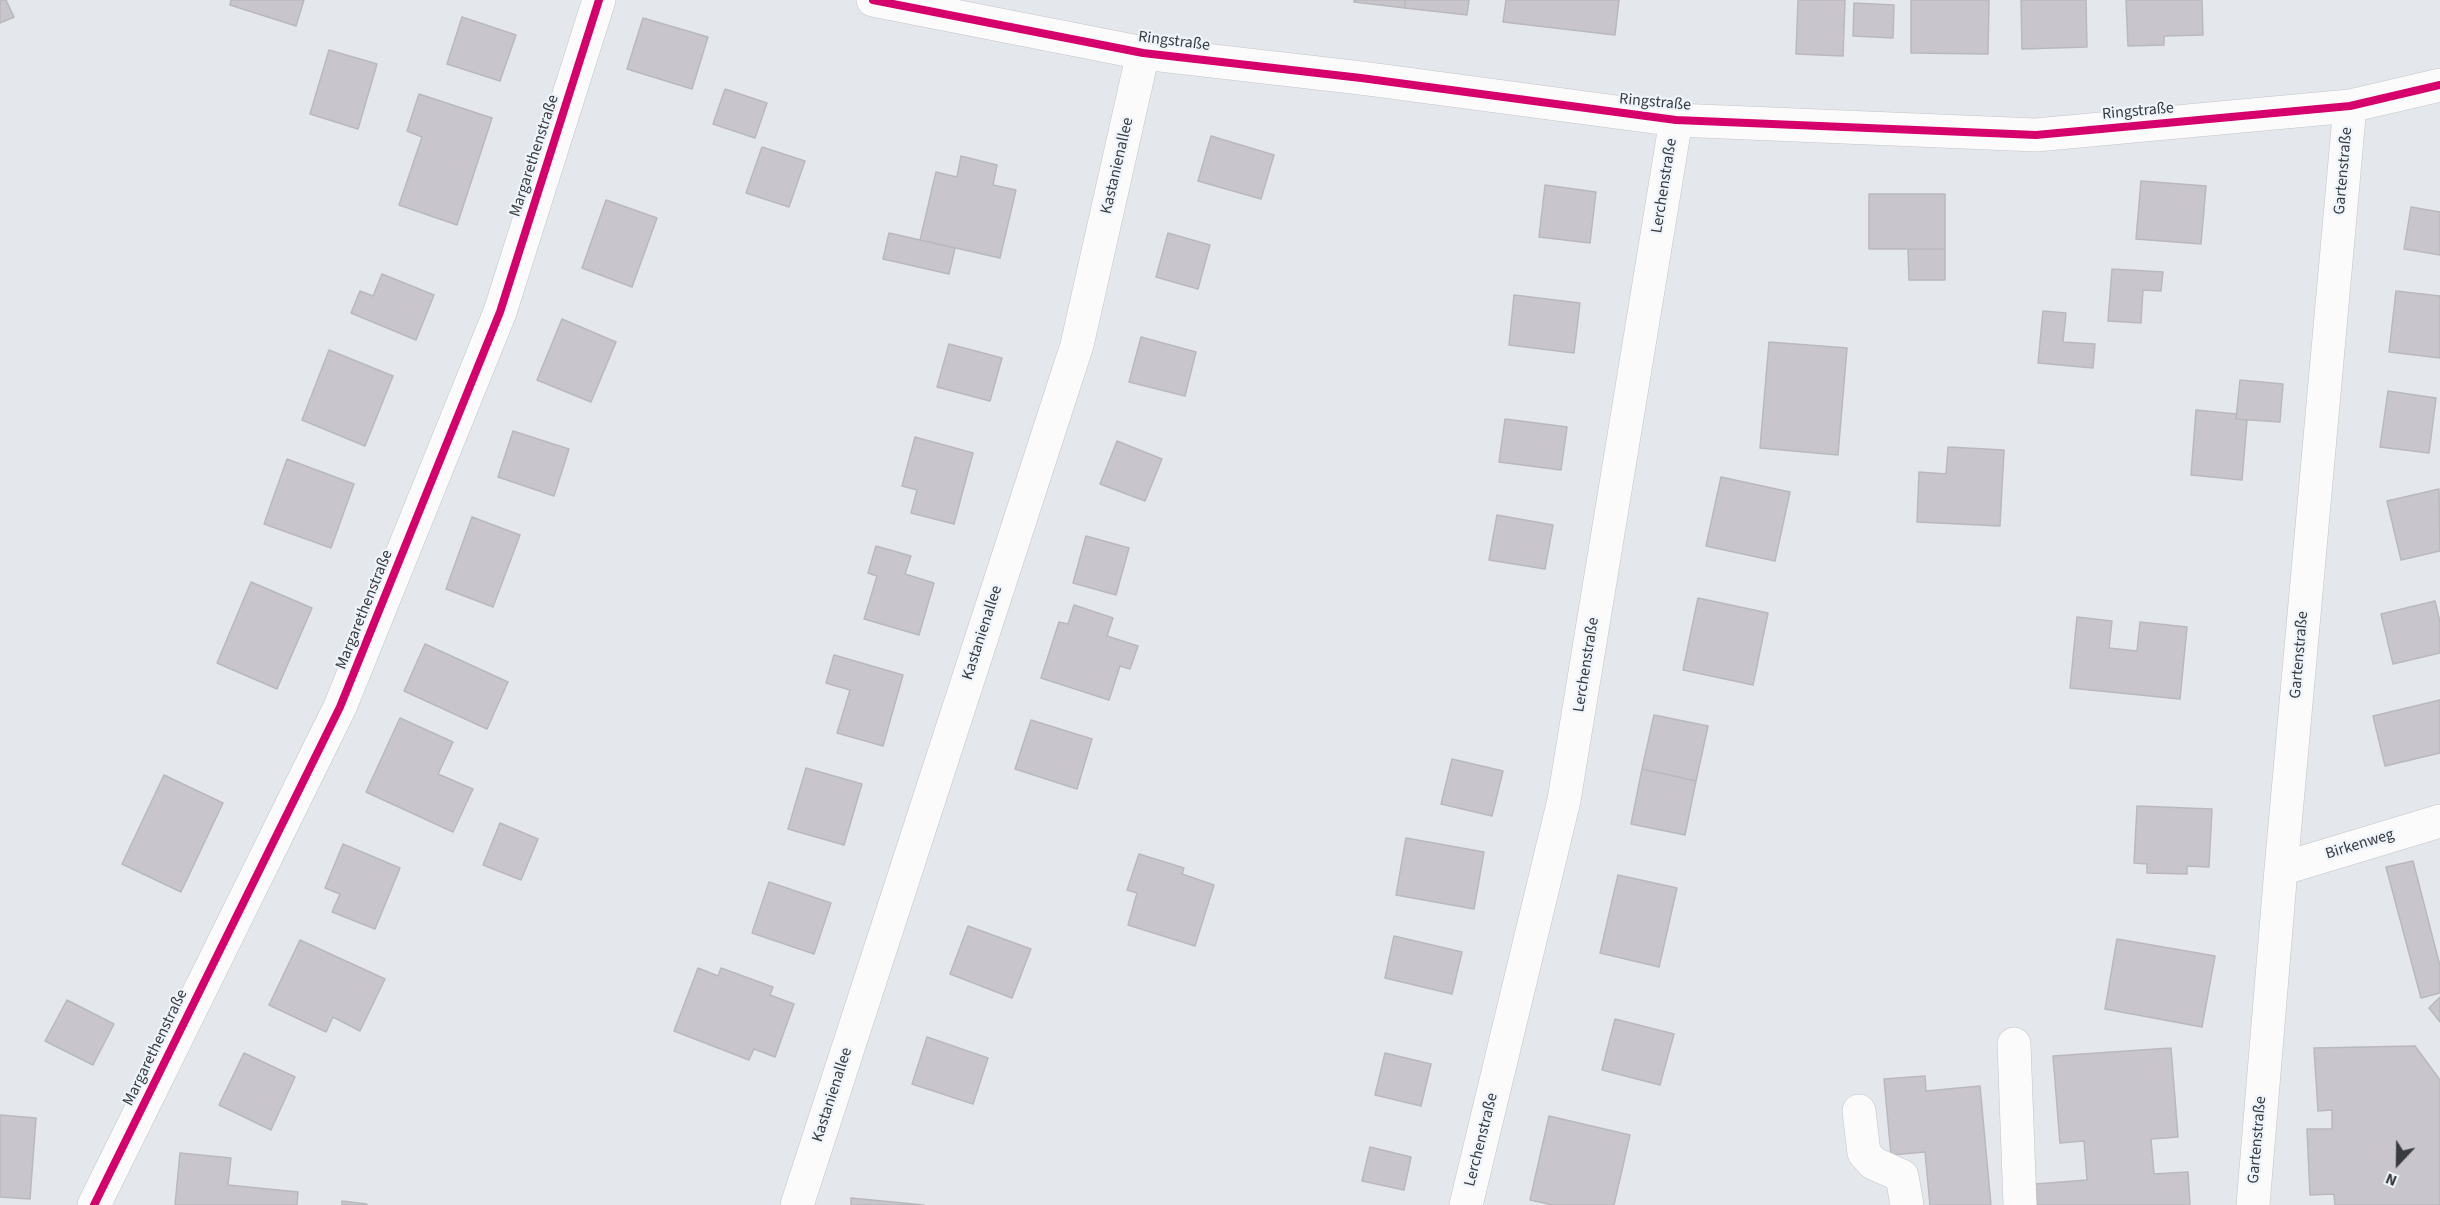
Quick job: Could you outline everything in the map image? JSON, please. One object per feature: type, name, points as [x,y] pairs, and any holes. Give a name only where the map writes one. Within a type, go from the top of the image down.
[{"type":"street","name":"Margarethenstraße","points":[[94,1205],[340,707],[500,312],[599,0]]},
{"type":"street","name":"Ringstraße","points":[[873,0],[1143,53],[1349,77],[1676,120],[2036,135],[2350,106],[2440,85]]},
{"type":"street","name":"Kastanienallee","points":[[797,1205],[1077,345],[1143,53]]},
{"type":"street","name":"Gartenstraße","points":[[2253,1205],[2350,106]]},
{"type":"street","name":"Lerchenstraße","points":[[1466,1205],[1564,800],[1676,120]]},
{"type":"street","name":"Birkenweg","points":[[2281,869],[2440,821]]},
{"type":"street","points":[[2014,1044],[2020,1205]]},
{"type":"street","points":[[1859,1111],[1864,1153],[1873,1162],[1902,1176],[1907,1205]]},
{"type":"building","points":[[0,0],[6,0],[14,17],[0,23]]},
{"type":"building","points":[[231,0],[304,0],[296,26],[230,5]]},
{"type":"building","points":[[1354,0],[1405,0],[1405,8],[1354,2]]},
{"type":"building","points":[[1405,0],[1469,0],[1467,15],[1405,8]]},
{"type":"building","points":[[1506,0],[1619,0],[1615,35],[1503,22]]},
{"type":"building","points":[[1798,0],[1845,0],[1843,56],[1796,54]]},
{"type":"building","points":[[1911,0],[1989,0],[1988,54],[1911,53]]},
{"type":"building","points":[[2021,0],[2086,0],[2087,47],[2022,49]]},
{"type":"building","points":[[2126,0],[2202,0],[2203,35],[2164,36],[2164,45],[2128,46]]},
{"type":"building","points":[[1854,3],[1894,5],[1893,38],[1853,36]]},
{"type":"building","points":[[462,17],[516,35],[500,81],[447,64]]},
{"type":"building","points":[[643,18],[708,37],[692,89],[627,69]]},
{"type":"building","points":[[329,50],[377,64],[358,129],[310,114]]},
{"type":"building","points":[[725,89],[767,103],[755,138],[713,124]]},
{"type":"building","points":[[419,94],[492,118],[457,225],[399,205],[422,137],[407,131]]},
{"type":"building","points":[[1211,136],[1274,155],[1261,199],[1198,181]]},
{"type":"building","points":[[762,147],[805,161],[789,207],[746,193]]},
{"type":"building","points":[[961,156],[997,165],[993,185],[1016,190],[1000,258],[920,240],[936,172],[957,177]]},
{"type":"building","points":[[2141,181],[2206,186],[2201,244],[2136,239]]},
{"type":"building","points":[[1545,185],[1596,192],[1590,243],[1539,237]]},
{"type":"building","points":[[1869,194],[1945,194],[1945,249],[1869,249]]},
{"type":"building","points":[[606,200],[657,218],[632,287],[582,268]]},
{"type":"building","points":[[2411,207],[2440,212],[2440,255],[2404,249]]},
{"type":"building","points":[[889,233],[955,248],[949,274],[883,259]]},
{"type":"building","points":[[1168,233],[1210,245],[1198,289],[1156,277]]},
{"type":"building","points":[[1908,249],[1945,249],[1945,280],[1909,280]]},
{"type":"building","points":[[2112,269],[2163,272],[2161,291],[2143,290],[2141,323],[2108,321]]},
{"type":"building","points":[[382,274],[434,295],[416,340],[351,313],[360,291],[373,296]]},
{"type":"building","points":[[2396,291],[2440,296],[2440,358],[2389,352]]},
{"type":"building","points":[[1514,295],[1580,303],[1574,353],[1509,345]]},
{"type":"building","points":[[2043,311],[2066,313],[2063,342],[2095,344],[2093,368],[2038,363]]},
{"type":"building","points":[[562,319],[616,342],[591,402],[537,380]]},
{"type":"building","points":[[1141,337],[1196,352],[1185,396],[1129,382]]},
{"type":"building","points":[[1769,342],[1847,348],[1838,455],[1760,448]]},
{"type":"building","points":[[949,344],[1002,358],[990,401],[937,387]]},
{"type":"building","points":[[329,350],[393,376],[365,446],[302,420]]},
{"type":"building","points":[[2240,380],[2283,384],[2280,422],[2236,419]]},
{"type":"building","points":[[2388,391],[2436,398],[2429,453],[2380,447]]},
{"type":"building","points":[[2196,410],[2237,414],[2236,419],[2247,420],[2242,480],[2191,475]]},
{"type":"building","points":[[1505,419],[1567,427],[1561,470],[1499,462]]},
{"type":"building","points":[[513,431],[569,449],[554,496],[498,477]]},
{"type":"building","points":[[915,437],[973,453],[954,524],[911,513],[917,490],[902,486]]},
{"type":"building","points":[[1117,441],[1162,459],[1145,501],[1100,484]]},
{"type":"building","points":[[1948,447],[2004,450],[2000,526],[1917,522],[1919,472],[1946,474]]},
{"type":"building","points":[[287,459],[354,484],[331,548],[264,524]]},
{"type":"building","points":[[1721,477],[1790,492],[1775,561],[1706,546]]},
{"type":"building","points":[[2439,489],[2440,551],[2401,560],[2387,501]]},
{"type":"building","points":[[1497,515],[1553,525],[1545,569],[1489,560]]},
{"type":"building","points":[[472,517],[520,535],[493,607],[446,589]]},
{"type":"building","points":[[1086,536],[1129,548],[1116,595],[1073,583]]},
{"type":"building","points":[[876,546],[911,556],[905,574],[934,583],[919,635],[864,619],[877,576],[868,573]]},
{"type":"building","points":[[251,582],[312,608],[277,689],[217,663]]},
{"type":"building","points":[[1698,598],[1768,613],[1753,685],[1683,670]]},
{"type":"building","points":[[2435,601],[2440,622],[2440,653],[2393,664],[2381,614]]},
{"type":"building","points":[[1074,605],[1113,618],[1107,636],[1138,646],[1130,669],[1120,666],[1109,700],[1041,678],[1059,622],[1068,624]]},
{"type":"building","points":[[2077,617],[2112,621],[2109,648],[2137,651],[2140,622],[2187,627],[2180,699],[2070,688]]},
{"type":"building","points":[[425,644],[508,682],[487,729],[404,691]]},
{"type":"building","points":[[834,655],[903,675],[883,746],[837,733],[850,690],[826,683]]},
{"type":"building","points":[[2440,700],[2440,753],[2385,766],[2373,716]]},
{"type":"building","points":[[1654,715],[1708,726],[1696,781],[1642,769]]},
{"type":"building","points":[[400,718],[453,742],[438,774],[473,789],[453,832],[366,792]]},
{"type":"building","points":[[1031,720],[1092,739],[1077,789],[1015,769]]},
{"type":"building","points":[[1452,759],[1503,771],[1492,816],[1441,804]]},
{"type":"building","points":[[806,768],[862,784],[844,845],[788,829]]},
{"type":"building","points":[[1642,769],[1696,781],[1685,835],[1631,824]]},
{"type":"building","points":[[164,775],[223,803],[181,892],[122,864]]},
{"type":"building","points":[[2137,806],[2212,809],[2209,867],[2187,866],[2187,874],[2147,873],[2147,864],[2134,863]]},
{"type":"building","points":[[500,823],[538,839],[521,880],[483,865]]},
{"type":"building","points":[[1406,838],[1484,852],[1474,909],[1396,895]]},
{"type":"building","points":[[343,844],[400,868],[375,929],[332,912],[340,894],[325,888]]},
{"type":"building","points":[[1139,854],[1184,868],[1182,874],[1214,885],[1195,946],[1128,925],[1137,893],[1127,890]]},
{"type":"building","points":[[2413,861],[2440,966],[2440,993],[2421,998],[2386,867]]},
{"type":"building","points":[[1618,875],[1677,888],[1659,967],[1600,953]]},
{"type":"building","points":[[769,882],[831,903],[814,954],[752,933]]},
{"type":"building","points":[[968,926],[1031,949],[1012,998],[950,974]]},
{"type":"building","points":[[1394,936],[1462,952],[1452,994],[1385,978]]},
{"type":"building","points":[[2117,939],[2215,956],[2202,1027],[2105,1009]]},
{"type":"building","points":[[300,940],[385,979],[360,1031],[333,1017],[326,1032],[269,1005]]},
{"type":"building","points":[[698,968],[718,976],[721,968],[773,987],[770,995],[794,1004],[775,1057],[754,1049],[749,1060],[674,1031]]},
{"type":"building","points":[[2440,997],[2440,1022],[2429,1008]]},
{"type":"building","points":[[67,1000],[114,1024],[93,1065],[45,1041]]},
{"type":"building","points":[[1615,1019],[1674,1034],[1660,1085],[1602,1070]]},
{"type":"building","points":[[927,1037],[988,1058],[973,1104],[912,1084]]},
{"type":"building","points":[[2415,1046],[2440,1080],[2440,1205],[2335,1205],[2334,1194],[2310,1195],[2307,1129],[2332,1129],[2332,1110],[2318,1111],[2314,1048]]},
{"type":"building","points":[[2171,1048],[2178,1137],[2151,1139],[2154,1174],[2188,1172],[2190,1205],[2037,1205],[2035,1184],[2087,1180],[2084,1141],[2060,1143],[2053,1056]]},
{"type":"building","points":[[244,1053],[295,1077],[271,1130],[219,1105]]},
{"type":"building","points":[[1385,1053],[1431,1064],[1421,1106],[1375,1095]]},
{"type":"building","points":[[1925,1076],[1926,1091],[1980,1086],[1991,1205],[1930,1205],[1925,1152],[1891,1155],[1884,1079]]},
{"type":"building","points":[[0,1115],[36,1118],[30,1199],[0,1197]]},
{"type":"building","points":[[1549,1116],[1630,1135],[1614,1205],[1553,1205],[1530,1200]]},
{"type":"building","points":[[1370,1147],[1411,1157],[1404,1190],[1362,1181]]},
{"type":"building","points":[[180,1153],[231,1158],[228,1185],[298,1192],[297,1205],[175,1205]]},
{"type":"building","points":[[851,1198],[924,1205],[851,1205]]},
{"type":"building","points":[[342,1201],[367,1204],[367,1205],[342,1205]]},
{"type":"cycle path","points":[[94,1205],[340,707],[500,312],[599,0]]},
{"type":"cycle path","points":[[873,0],[1143,53],[1361,78],[1676,120],[2036,135],[2350,106],[2440,85]]}]
